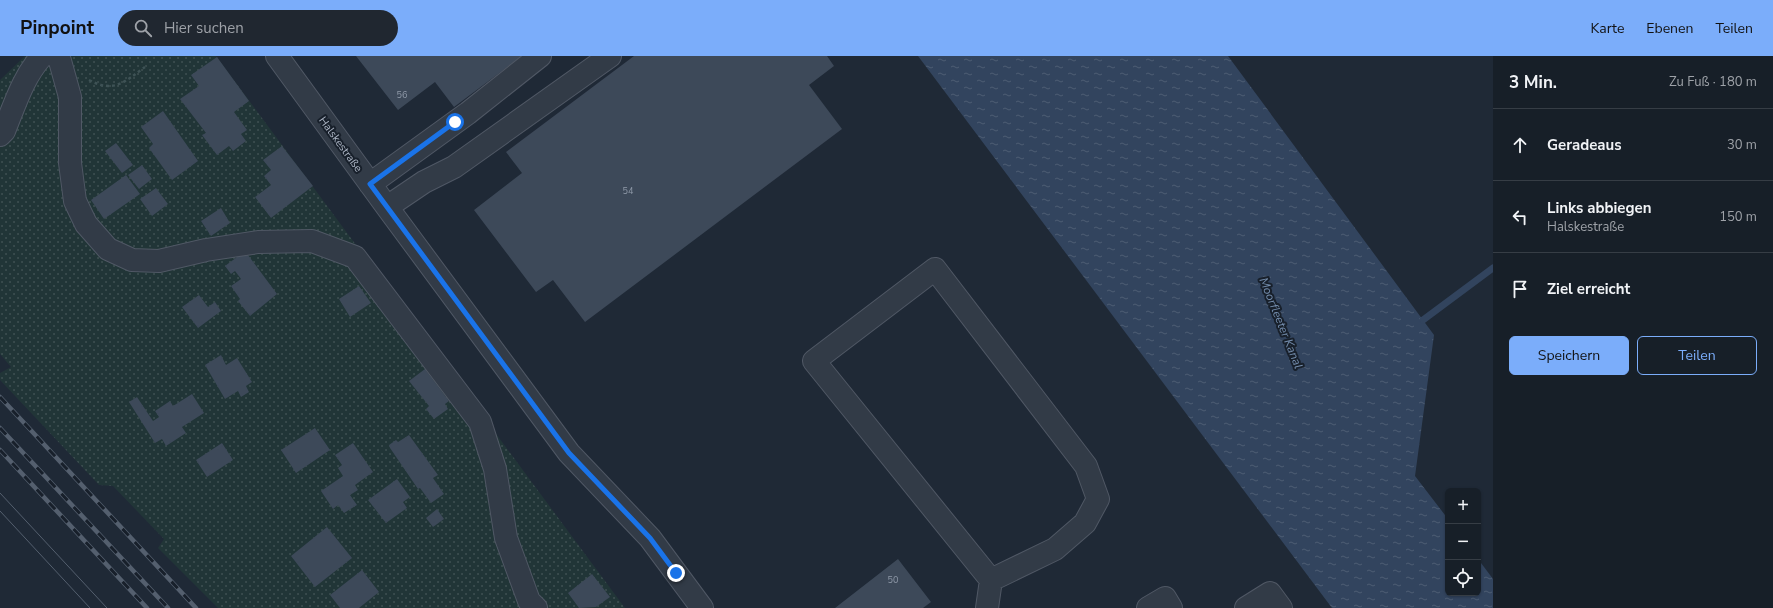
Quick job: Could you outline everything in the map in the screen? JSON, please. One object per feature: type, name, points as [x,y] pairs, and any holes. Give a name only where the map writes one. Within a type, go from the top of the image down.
[{"type":"street","name":"Halskestraße","points":[[277,56],[569,453],[650,538],[702,608]]},
{"type":"street","points":[[370,184],[468,113],[540,56]]},
{"type":"street","points":[[387,207],[424,182],[454,167],[610,56]]},
{"type":"street","points":[[0,135],[4,130],[22,86],[32,67],[53,58],[70,97],[70,163],[75,201],[86,224],[108,248],[132,260],[159,261],[206,250],[258,242],[312,241],[355,257],[480,422],[495,469],[506,538],[530,601],[536,608]]},
{"type":"street","points":[[988,608],[991,580],[814,361],[935,269],[1086,466],[1098,499],[1085,523],[1055,549],[991,580]]},
{"type":"street","points":[[1246,608],[1270,593],[1281,608]]},
{"type":"street","points":[[1148,608],[1164,598],[1171,608]]},
{"type":"path","points":[[53,58],[91,81],[107,86],[119,86],[145,67]]},
{"type":"green space","points":[[25,56],[216,56],[625,608],[218,608],[158,548],[164,539],[113,486],[99,485],[0,380],[0,373],[11,367],[0,354],[0,80]]},
{"type":"water","name":"Moorfleeter Kanal","points":[[918,56],[1228,56],[1434,335],[1415,476],[1445,515],[1445,596],[1481,596],[1481,563],[1493,579],[1493,608],[1332,608]]},
{"type":"building","points":[[356,56],[522,56],[454,107],[435,82],[398,110]]},
{"type":"building","points":[[634,56],[827,56],[834,66],[809,85],[842,129],[585,322],[553,280],[536,292],[474,210],[522,173],[506,152]]},
{"type":"building","points":[[217,57],[249,101],[234,112],[247,130],[241,134],[246,141],[233,151],[229,146],[217,155],[202,135],[206,133],[180,99],[199,86],[191,75]]},
{"type":"building","points":[[163,111],[198,161],[172,180],[149,148],[153,144],[141,127]]},
{"type":"building","points":[[116,143],[133,165],[122,173],[105,151]]},
{"type":"building","points":[[282,146],[313,186],[271,218],[255,197],[271,185],[264,176],[271,170],[263,160]]},
{"type":"building","points":[[142,165],[152,179],[139,189],[128,175]]},
{"type":"building","points":[[126,175],[140,194],[104,219],[91,200]]},
{"type":"building","points":[[156,188],[168,204],[152,216],[140,199]]},
{"type":"building","points":[[221,208],[230,223],[211,236],[201,221]]},
{"type":"building","points":[[245,251],[277,294],[250,316],[238,301],[240,299],[231,286],[241,279],[235,271],[231,274],[225,266]]},
{"type":"building","points":[[359,286],[371,303],[350,317],[339,299]]},
{"type":"building","points":[[199,295],[208,307],[215,302],[221,311],[198,328],[182,307]]},
{"type":"building","points":[[221,355],[226,365],[237,358],[252,382],[246,386],[249,392],[241,397],[238,391],[225,399],[205,365]]},
{"type":"building","points":[[425,369],[449,401],[445,404],[448,409],[434,419],[426,409],[429,406],[409,381]]},
{"type":"building","points":[[192,394],[204,413],[182,427],[186,433],[166,446],[162,439],[155,443],[129,402],[137,397],[153,421],[159,417],[155,411],[170,401],[173,406]]},
{"type":"building","points":[[315,428],[330,450],[296,473],[281,450]]},
{"type":"building","points":[[409,435],[438,475],[433,478],[444,494],[431,503],[420,488],[418,489],[389,445],[396,440],[398,442]]},
{"type":"building","points":[[222,443],[233,460],[207,477],[196,460]]},
{"type":"building","points":[[353,443],[373,472],[355,485],[358,490],[350,495],[357,505],[344,513],[338,505],[333,509],[321,491],[343,476],[338,468],[342,465],[335,455]]},
{"type":"building","points":[[397,479],[410,497],[403,502],[407,508],[386,523],[368,500]]},
{"type":"building","points":[[437,509],[444,519],[433,527],[426,518]]},
{"type":"building","points":[[327,527],[352,558],[315,587],[291,556]]},
{"type":"building","points":[[898,559],[931,602],[923,608],[835,608]]},
{"type":"building","points":[[362,570],[379,592],[359,608],[340,608],[330,595]]},
{"type":"building","points":[[592,574],[610,597],[596,607],[579,608],[568,593]]},
{"type":"waterway","points":[[1423,320],[1493,268]]},
{"type":"tram line","points":[[0,493],[107,608]]},
{"type":"tram line","points":[[0,511],[90,608]]},
{"type":"railway","points":[[0,397],[196,608]]},
{"type":"railway","points":[[0,428],[168,608]]},
{"type":"railway","points":[[0,450],[147,608]]},
{"type":"route","points":[[455,122],[370,184],[569,453],[650,538],[676,573]]}]
